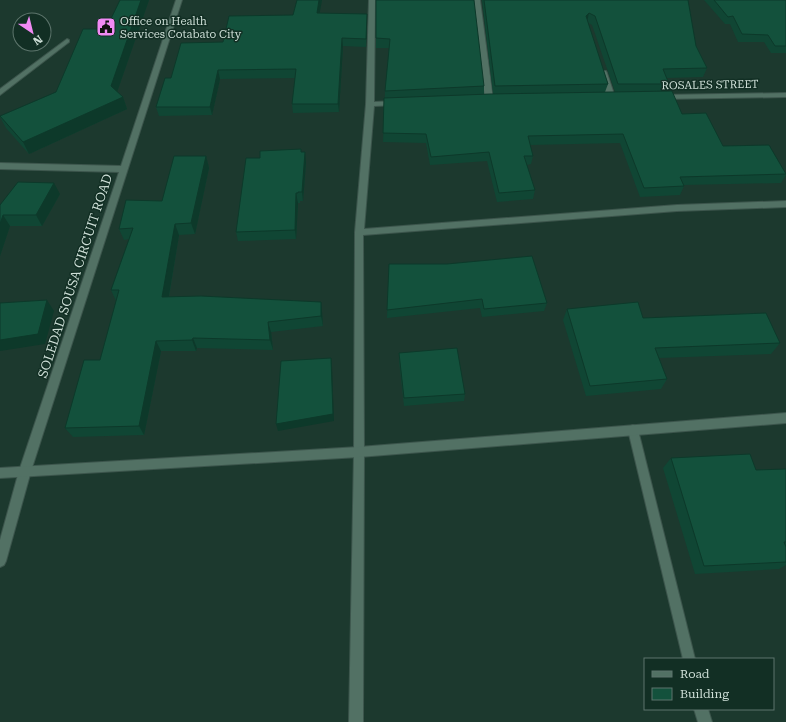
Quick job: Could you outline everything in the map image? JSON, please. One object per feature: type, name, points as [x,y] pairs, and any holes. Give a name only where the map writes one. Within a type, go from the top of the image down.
[{"type":"street","name":"SOLEDAD SOUSA CIRCUIT ROAD","points":[[0,561],[25,471],[179,0]]},
{"type":"street","points":[[356,722],[359,452],[359,232],[370,104],[372,0]]},
{"type":"street","points":[[478,0],[489,99]]},
{"type":"street","points":[[0,93],[67,41]]},
{"type":"street","points":[[602,69],[611,98]]},
{"type":"street","name":"ROSALES STREET","points":[[650,97],[786,95]]},
{"type":"street","points":[[370,104],[410,102]]},
{"type":"street","points":[[0,166],[124,169]]},
{"type":"street","points":[[359,232],[669,209],[786,204]]},
{"type":"street","points":[[0,473],[359,452],[786,418]]},
{"type":"street","points":[[633,430],[689,658]]},
{"type":"street","points":[[701,710],[704,722]]},
{"type":"building","points":[[120,0],[141,0],[111,86],[123,97],[23,142],[0,116],[56,92],[83,29],[106,29]]},
{"type":"building","points":[[297,0],[319,0],[317,13],[367,14],[366,39],[342,38],[338,104],[292,104],[296,69],[218,70],[210,107],[156,107],[165,78],[171,78],[181,43],[223,42],[229,16],[293,15]]},
{"type":"building","points":[[376,0],[474,0],[484,86],[385,91],[390,39],[376,38]]},
{"type":"building","points":[[484,0],[688,0],[696,46],[707,68],[663,69],[669,84],[618,84],[595,16],[589,13],[586,16],[608,84],[495,86]]},
{"type":"building","points":[[714,0],[786,0],[786,46],[775,46],[768,35],[742,34],[733,16],[728,17]]},
{"type":"building","points":[[672,91],[682,114],[706,113],[723,146],[769,145],[786,174],[680,177],[684,186],[644,188],[623,134],[528,136],[533,156],[524,156],[535,190],[499,193],[489,152],[431,157],[426,134],[383,133],[384,98],[490,94]]},
{"type":"building","points":[[301,149],[301,152],[305,152],[302,192],[296,193],[295,230],[236,232],[246,158],[260,158],[260,151]]},
{"type":"building","points":[[174,156],[206,156],[191,223],[175,224],[162,297],[201,296],[321,302],[321,316],[268,322],[270,340],[193,338],[192,340],[156,341],[139,426],[65,428],[84,360],[100,360],[119,290],[111,290],[133,228],[119,229],[126,200],[162,201]]},
{"type":"building","points":[[18,182],[54,183],[36,215],[3,215],[0,224],[0,205]]},
{"type":"building","points":[[532,256],[547,303],[484,309],[482,299],[387,310],[389,264],[447,264]]},
{"type":"building","points":[[47,300],[38,334],[0,340],[0,303]]},
{"type":"building","points":[[638,302],[643,318],[766,313],[780,343],[655,348],[667,379],[590,386],[567,309]]},
{"type":"building","points":[[457,348],[465,394],[404,398],[399,353]]},
{"type":"building","points":[[331,358],[333,414],[276,424],[281,361]]},
{"type":"building","points":[[750,454],[756,470],[786,469],[786,542],[784,542],[786,547],[786,562],[704,566],[671,458]]},
{"type":"place","name":"Office on Health Services Cotabato City","points":[[106,27]]}]
